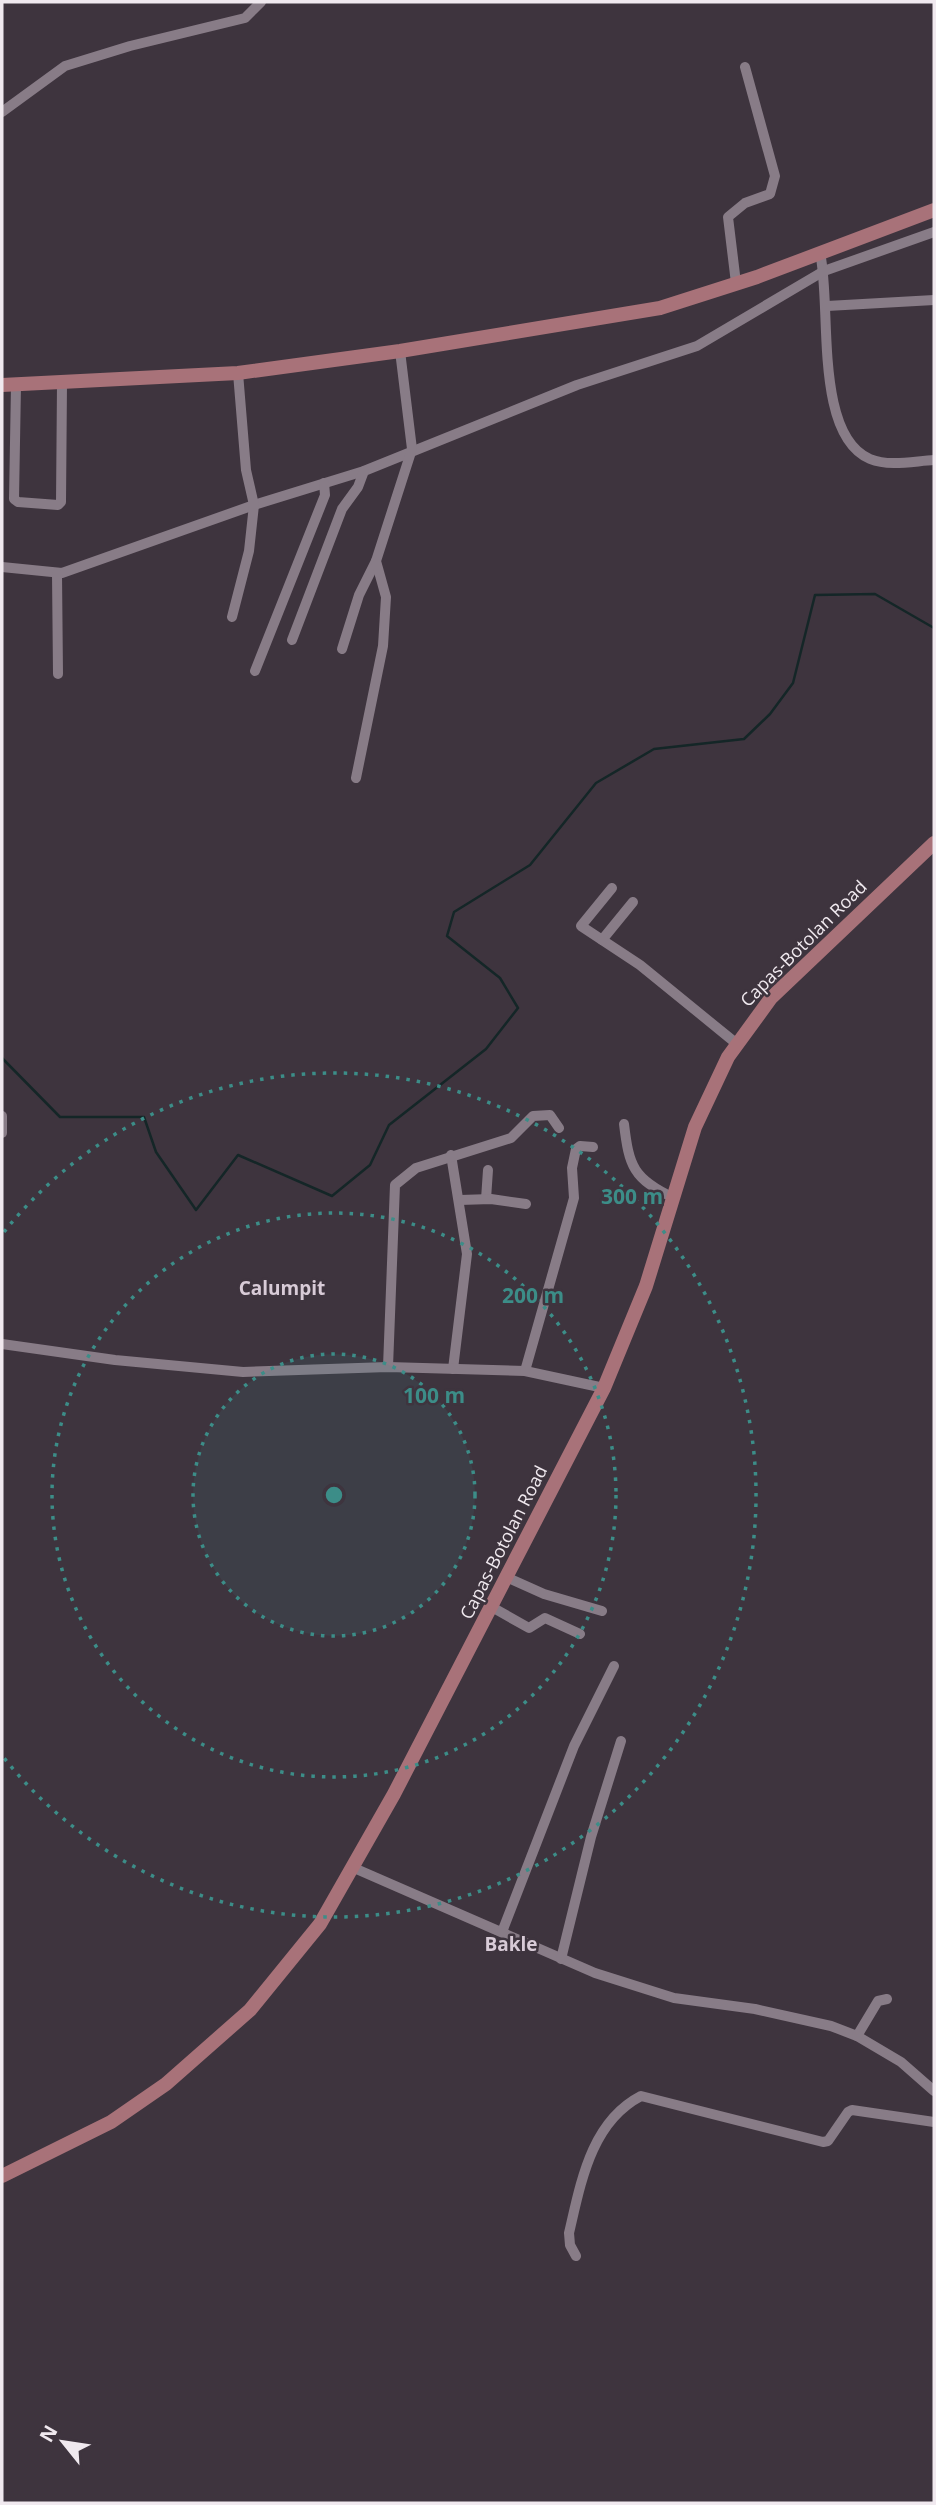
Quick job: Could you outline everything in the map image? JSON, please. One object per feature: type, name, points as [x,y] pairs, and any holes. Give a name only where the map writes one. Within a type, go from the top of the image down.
[{"type":"main road","points":[[9,385],[238,373],[400,351],[660,308],[820,253],[930,211]]},
{"type":"main road","name":"Capas-Botolan Road","points":[[2,2176],[111,2122],[139,2104],[250,2010],[320,1924],[354,1868],[604,1388],[646,1286],[695,1127],[737,1044],[771,998],[934,843]]},
{"type":"street","points":[[2,112],[65,66],[130,46],[245,18],[261,2]]},
{"type":"street","points":[[736,283],[728,216],[745,203],[770,194],[775,176],[745,67]]},
{"type":"street","points":[[2,567],[57,574],[254,505],[364,471],[412,449],[577,385],[697,346],[824,271],[932,233],[930,211]]},
{"type":"street","points":[[820,253],[827,306],[825,331],[832,394],[844,436],[868,458],[887,463],[934,460]]},
{"type":"street","points":[[827,306],[934,300]]},
{"type":"street","points":[[342,649],[359,595],[376,561],[412,449],[400,351]]},
{"type":"street","points":[[232,617],[249,551],[254,505],[246,470],[238,373]]},
{"type":"street","points":[[9,385],[14,499],[18,502],[58,505],[61,502],[62,384]]},
{"type":"street","points":[[292,640],[342,509],[358,487],[364,471]]},
{"type":"street","points":[[255,671],[325,495],[324,484]]},
{"type":"street","points":[[356,778],[383,646],[387,597],[376,561]]},
{"type":"street","points":[[57,574],[58,674]]},
{"type":"street","points":[[612,888],[580,924],[640,965],[737,1044]]},
{"type":"street","points":[[602,940],[633,902]]},
{"type":"street","points":[[388,1367],[393,1190],[399,1180],[416,1168],[511,1138],[533,1116],[550,1115],[559,1128]]},
{"type":"street","points":[[2,1116],[2,1133]]},
{"type":"street","points":[[624,1124],[631,1165],[650,1187],[674,1198]]},
{"type":"street","points":[[525,1371],[574,1198],[572,1168],[576,1149],[580,1146],[593,1147]]},
{"type":"street","points":[[451,1155],[467,1254],[453,1369]]},
{"type":"street","points":[[486,1199],[488,1170]]},
{"type":"street","points":[[460,1200],[486,1199],[526,1204]]},
{"type":"street","points":[[2,1344],[116,1360],[243,1373],[388,1367],[525,1371],[604,1388]]},
{"type":"street","points":[[506,1577],[544,1594],[602,1611]]},
{"type":"street","points":[[490,1606],[529,1628],[545,1618],[580,1634]]},
{"type":"street","points":[[502,1932],[574,1746],[614,1665]]},
{"type":"street","points":[[561,1959],[592,1837],[621,1741]]},
{"type":"street","points":[[354,1868],[561,1959],[674,1998],[755,2009],[831,2026],[857,2036],[901,2062],[934,2091]]},
{"type":"street","points":[[857,2036],[878,2001],[887,1999]]},
{"type":"street","points":[[576,2256],[570,2245],[569,2233],[597,2139],[612,2115],[641,2096],[823,2142],[828,2141],[852,2110],[934,2122]]},
{"type":"waterway","points":[[2,1058],[60,1117],[144,1117],[156,1152],[196,1210],[238,1155],[332,1196],[370,1165],[389,1125],[486,1049],[518,1008],[500,978],[447,936],[454,912],[530,865],[596,783],[654,749],[744,739],[770,714],[793,683],[815,595],[875,594],[934,628]]},
{"type":"district","name":"Calumpit","points":[[282,1288]]},
{"type":"district","name":"Bakle","points":[[511,1944]]}]
